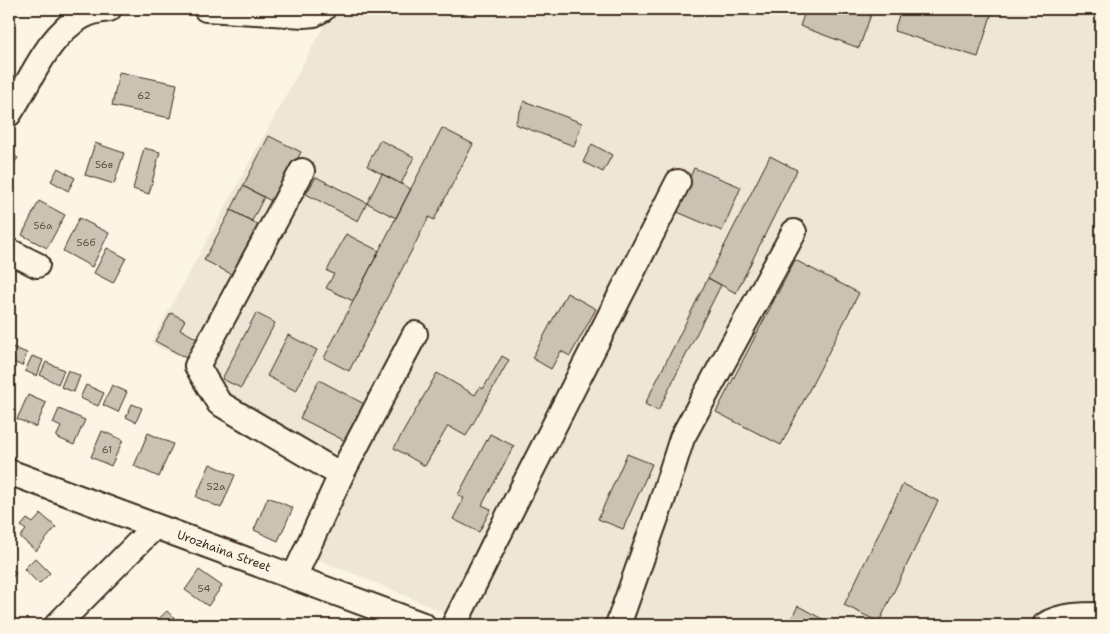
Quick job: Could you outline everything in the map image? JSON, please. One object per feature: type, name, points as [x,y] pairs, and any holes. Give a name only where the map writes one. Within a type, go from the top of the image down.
[{"type":"street","points":[[9,114],[48,49],[64,30],[83,16],[109,9]]},
{"type":"street","points":[[206,9],[304,15],[314,14],[323,9]]},
{"type":"street","points":[[302,171],[197,366],[219,403],[341,476]]},
{"type":"street","points":[[454,625],[678,182]]},
{"type":"street","points":[[618,625],[682,438],[794,232]]},
{"type":"street","points":[[9,251],[37,265]]},
{"type":"street","points":[[294,577],[341,476],[415,334]]},
{"type":"street","name":"Urozhaina Street","points":[[9,472],[423,625]]},
{"type":"street","points":[[56,625],[155,526]]},
{"type":"street","points":[[1045,625],[1049,622],[1067,618],[1101,615]]},
{"type":"shaded area","points":[[333,9],[1101,9],[1101,625],[472,625],[305,554],[341,475],[219,403],[197,366],[151,343]]},
{"type":"building","points":[[806,9],[873,9],[859,48],[800,26]]},
{"type":"building","points":[[901,9],[993,9],[978,57],[894,31]]},
{"type":"building","points":[[119,72],[177,84],[170,118],[112,106]]},
{"type":"building","points":[[524,101],[582,123],[574,146],[515,124]]},
{"type":"building","points":[[442,128],[473,144],[434,220],[429,217],[349,371],[324,358]]},
{"type":"building","points":[[269,136],[301,152],[275,203],[243,186]]},
{"type":"building","points":[[9,139],[14,143],[9,150]]},
{"type":"building","points":[[380,140],[414,157],[401,184],[367,166]]},
{"type":"building","points":[[95,143],[124,153],[114,184],[85,175]]},
{"type":"building","points":[[592,144],[612,155],[603,172],[583,162]]},
{"type":"building","points":[[144,148],[160,152],[149,194],[133,189]]},
{"type":"building","points":[[9,151],[18,158],[9,170]]},
{"type":"building","points":[[770,156],[797,170],[736,293],[708,278]]},
{"type":"building","points":[[58,168],[75,178],[68,191],[51,181]]},
{"type":"building","points":[[694,168],[741,187],[722,231],[675,211]]},
{"type":"building","points":[[382,174],[411,189],[396,218],[367,203]]},
{"type":"building","points":[[316,177],[367,203],[358,221],[306,194]]},
{"type":"building","points":[[243,186],[264,197],[252,221],[231,210]]},
{"type":"building","points":[[39,201],[65,215],[47,248],[22,235]]},
{"type":"building","points":[[231,210],[261,226],[235,276],[204,260]]},
{"type":"building","points":[[79,218],[109,233],[92,267],[63,251]]},
{"type":"building","points":[[346,234],[379,251],[353,301],[326,288],[334,274],[327,271]]},
{"type":"building","points":[[107,248],[126,258],[113,283],[94,273]]},
{"type":"building","points":[[795,260],[859,293],[781,445],[716,412]]},
{"type":"building","points":[[708,278],[721,285],[658,411],[645,404]]},
{"type":"building","points":[[567,293],[596,309],[570,356],[561,351],[551,369],[532,358]]},
{"type":"building","points":[[171,313],[185,320],[180,329],[201,341],[190,360],[155,341]]},
{"type":"building","points":[[256,313],[275,323],[241,388],[222,379]]},
{"type":"building","points":[[288,335],[317,350],[296,391],[267,376]]},
{"type":"building","points":[[10,346],[27,353],[22,366],[9,360]]},
{"type":"building","points":[[32,356],[43,360],[37,376],[25,371]]},
{"type":"building","points":[[502,356],[509,360],[466,436],[448,426],[425,466],[394,448],[437,373],[475,395],[480,387],[483,389]]},
{"type":"building","points":[[46,362],[64,370],[58,384],[40,375]]},
{"type":"building","points":[[68,370],[80,376],[74,392],[61,387]]},
{"type":"building","points":[[319,380],[370,407],[351,444],[300,418]]},
{"type":"building","points":[[86,385],[104,393],[98,406],[80,398]]},
{"type":"building","points":[[112,385],[127,392],[118,412],[103,405]]},
{"type":"building","points":[[28,395],[46,403],[36,427],[17,419]]},
{"type":"building","points":[[132,404],[142,408],[136,422],[126,417]]},
{"type":"building","points":[[59,409],[85,420],[74,445],[56,437],[61,427],[53,423]]},
{"type":"building","points":[[102,431],[123,440],[111,466],[91,457]]},
{"type":"building","points":[[148,433],[173,444],[159,477],[134,466]]},
{"type":"building","points":[[490,434],[514,446],[482,505],[491,509],[479,532],[453,519],[464,498],[458,495]]},
{"type":"building","points":[[627,454],[652,464],[623,529],[598,519]]},
{"type":"building","points":[[210,464],[235,475],[221,508],[196,497]]},
{"type":"building","points":[[903,484],[938,501],[879,622],[844,605]]},
{"type":"building","points":[[268,497],[293,508],[278,541],[254,530]]},
{"type":"building","points":[[41,514],[56,527],[36,551],[20,537],[26,530],[21,526],[27,519],[33,523]]},
{"type":"building","points":[[35,558],[50,573],[39,584],[24,569]]},
{"type":"building","points":[[9,566],[16,573],[9,581]]},
{"type":"building","points":[[199,570],[222,586],[208,606],[185,590]]},
{"type":"building","points":[[798,606],[826,621],[824,625],[788,625]]},
{"type":"building","points":[[167,611],[181,625],[152,625]]}]
